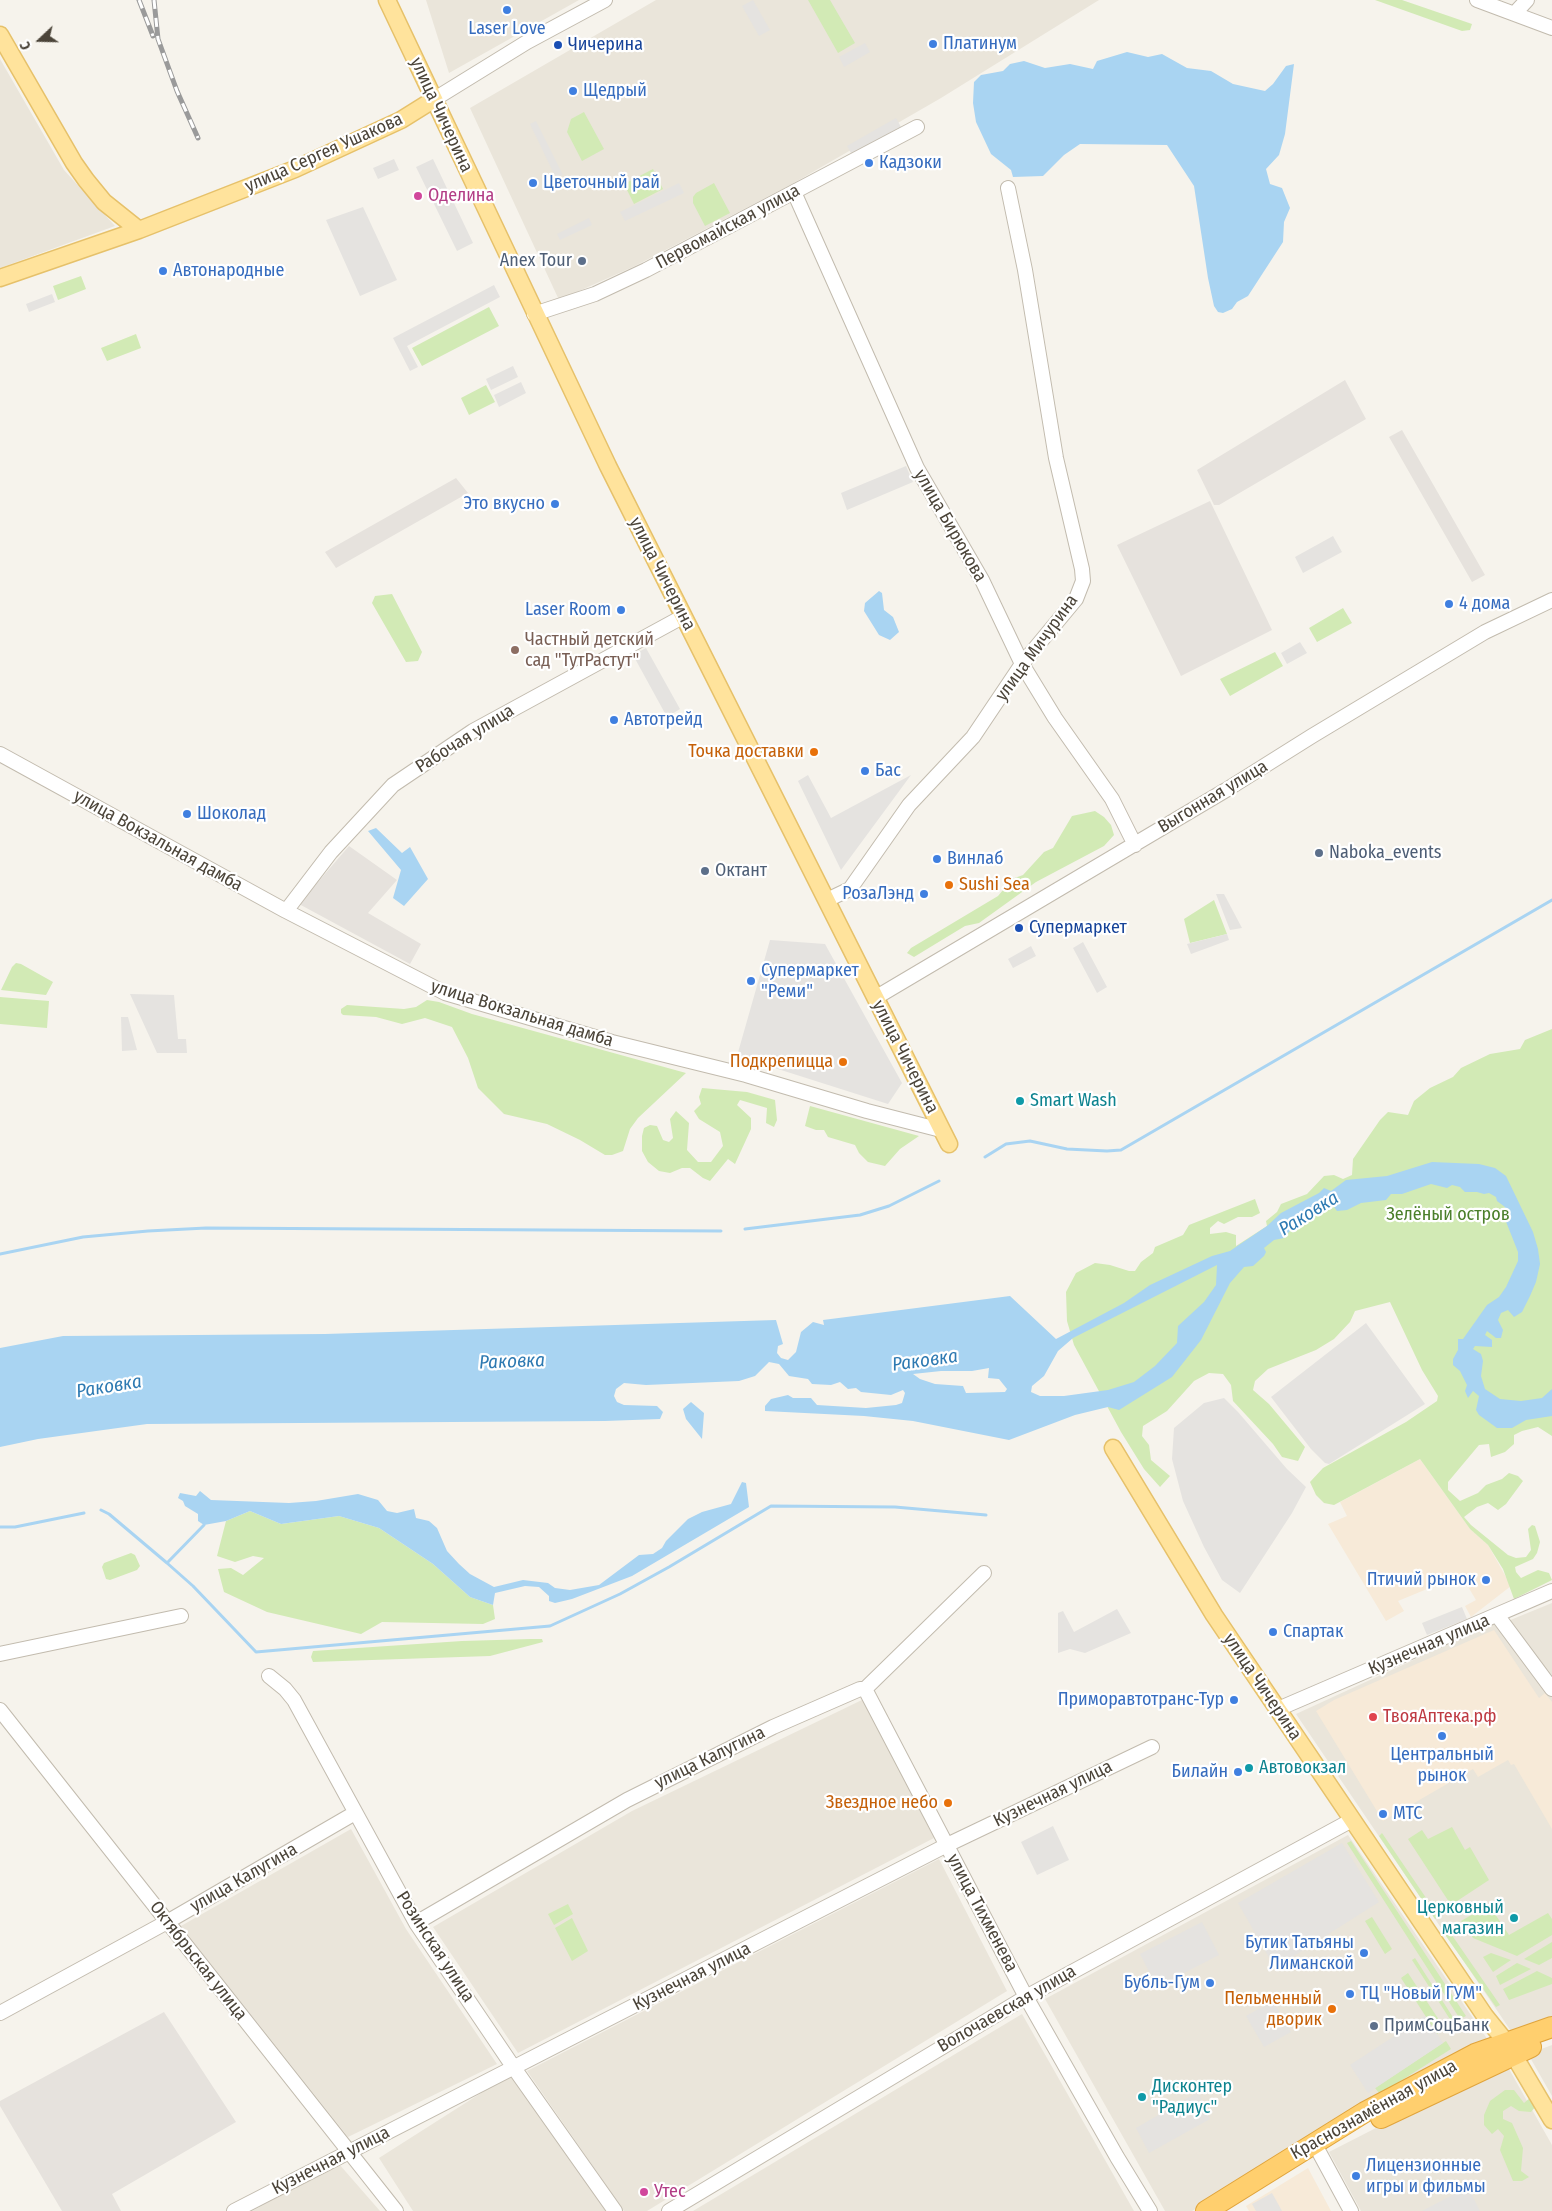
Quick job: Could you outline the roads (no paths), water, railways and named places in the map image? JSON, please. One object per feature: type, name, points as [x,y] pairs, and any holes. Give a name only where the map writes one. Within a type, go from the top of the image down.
[{"type":"highway","name":"Краснознамённая улица","points":[[1206,2211],[1315,2148],[1383,2117],[1552,2027]]},
{"type":"highway","name":"Краснознамённая улица","points":[[1510,2048],[1552,2038]]},
{"type":"highway","name":"Краснознамённая улица","points":[[1227,2211],[1315,2148]]},
{"type":"main road","name":"улица Чичерина","points":[[387,0],[534,314],[604,458],[945,1137]]},
{"type":"main road","points":[[0,35],[74,163],[86,180],[104,202],[139,230]]},
{"type":"main road","name":"улица Сергея Ушакова","points":[[0,278],[139,230],[333,153],[401,120],[434,100]]},
{"type":"main road","name":"улица Чичерина","points":[[1113,1448],[1214,1615],[1485,2016],[1510,2048],[1552,2120]]},
{"type":"street","name":"улица Сергея Ушакова","points":[[434,100],[527,42],[604,0]]},
{"type":"street","points":[[1476,0],[1552,28]]},
{"type":"street","points":[[1515,13],[1527,0]]},
{"type":"street","name":"Первомайская улица","points":[[534,314],[595,294],[646,270],[917,127]]},
{"type":"street","name":"улица Мичурина","points":[[827,900],[850,889],[910,805],[974,737],[1022,664],[1065,614],[1076,598],[1083,582],[1082,568],[1056,458],[1025,270],[1008,188]]},
{"type":"street","name":"улица Бирюкова","points":[[794,192],[917,468],[982,580],[1022,664],[1054,718],[1112,799],[1135,844]]},
{"type":"street","name":"Выгонная улица","points":[[875,998],[1135,844],[1484,632],[1552,600]]},
{"type":"street","name":"Рабочая улица","points":[[286,910],[338,845],[393,785],[473,732],[684,616]]},
{"type":"street","name":"улица Вокзальная дамба","points":[[0,754],[286,910],[445,992],[612,1042],[746,1075],[867,1111],[945,1137]]},
{"type":"street","name":"улица Калугина","points":[[416,1923],[626,1800],[773,1727],[860,1689],[865,1689],[931,1627],[984,1573]]},
{"type":"street","name":"Кузнечная улица","points":[[1278,1709],[1552,1591]]},
{"type":"street","points":[[0,1654],[182,1616]]},
{"type":"street","points":[[1497,1616],[1552,1689]]},
{"type":"street","name":"Розинская улица","points":[[269,1676],[285,1689],[294,1700],[416,1923],[514,2068],[615,2211]]},
{"type":"street","name":"улица Тихменева","points":[[865,1689],[1026,1997],[1150,2211]]},
{"type":"street","name":"Октябрьская улица","points":[[0,1710],[396,2211]]},
{"type":"street","name":"Кузнечная улица","points":[[234,2211],[947,1845],[1152,1747]]},
{"type":"street","name":"улица Калугина","points":[[0,2013],[167,1922],[355,1812]]},
{"type":"street","name":"Волочаевская улица","points":[[669,2211],[1026,1997],[1352,1820]]},
{"type":"street","points":[[1315,2148],[1351,2211]]},
{"type":"water","points":[[1127,52],[1148,57],[1162,54],[1187,68],[1211,71],[1233,84],[1265,91],[1273,84],[1286,66],[1294,64],[1285,134],[1279,155],[1266,169],[1270,184],[1282,188],[1290,208],[1284,222],[1283,242],[1248,296],[1237,302],[1232,309],[1223,313],[1218,312],[1214,306],[1194,186],[1167,145],[1080,144],[1064,155],[1043,176],[1013,177],[1011,170],[991,154],[976,122],[973,103],[974,82],[981,75],[1003,71],[1010,64],[1024,61],[1045,68],[1070,64],[1093,69],[1097,61]]},
{"type":"water","points":[[879,591],[882,593],[884,610],[893,617],[899,632],[890,640],[879,635],[864,611],[865,603]]},
{"type":"water","points":[[376,828],[402,853],[410,847],[428,879],[404,906],[393,898],[401,870],[368,831]]},
{"type":"water","name":"Раковка","points":[[1432,1162],[1479,1164],[1495,1168],[1506,1176],[1533,1232],[1540,1264],[1536,1282],[1522,1312],[1514,1317],[1508,1310],[1501,1313],[1498,1320],[1503,1330],[1501,1338],[1496,1338],[1487,1331],[1485,1335],[1492,1340],[1492,1347],[1475,1346],[1473,1349],[1481,1354],[1483,1361],[1481,1376],[1485,1389],[1500,1399],[1521,1401],[1542,1398],[1552,1389],[1552,1416],[1526,1420],[1512,1428],[1497,1428],[1479,1415],[1476,1410],[1479,1396],[1473,1391],[1468,1398],[1465,1391],[1467,1385],[1460,1371],[1453,1365],[1453,1359],[1458,1350],[1458,1339],[1463,1339],[1487,1305],[1499,1297],[1506,1287],[1518,1261],[1518,1252],[1503,1214],[1505,1207],[1497,1201],[1496,1197],[1489,1193],[1465,1192],[1460,1187],[1452,1185],[1447,1188],[1431,1184],[1402,1194],[1391,1194],[1386,1200],[1361,1203],[1347,1210],[1337,1211],[1332,1204],[1325,1207],[1319,1213],[1294,1226],[1284,1238],[1274,1240],[1264,1248],[1266,1252],[1264,1256],[1253,1266],[1244,1267],[1230,1283],[1201,1340],[1172,1377],[1119,1410],[1108,1407],[1075,1415],[1009,1440],[913,1421],[864,1416],[765,1411],[765,1406],[771,1399],[788,1395],[793,1398],[811,1398],[817,1405],[866,1408],[902,1403],[905,1393],[903,1390],[891,1395],[861,1392],[856,1388],[848,1389],[840,1382],[831,1385],[812,1384],[808,1379],[789,1376],[779,1364],[769,1362],[755,1376],[739,1381],[646,1385],[624,1383],[616,1389],[614,1396],[617,1402],[624,1405],[657,1406],[663,1412],[660,1419],[147,1424],[38,1439],[0,1447],[0,1348],[63,1336],[325,1334],[776,1320],[783,1344],[778,1346],[777,1353],[781,1358],[788,1360],[796,1352],[801,1332],[813,1322],[824,1325],[823,1320],[1010,1296],[1056,1339],[1124,1303],[1150,1285],[1212,1256],[1230,1251],[1267,1226],[1281,1213],[1319,1193],[1324,1188],[1331,1191],[1346,1180],[1387,1176]],"holes":[[[1217,1265],[1216,1285],[1204,1302],[1178,1326],[1177,1343],[1155,1366],[1134,1382],[1108,1390],[1064,1396],[1040,1396],[1031,1392],[1032,1386],[1044,1376],[1058,1351],[1073,1338]],[[989,1368],[988,1378],[999,1379],[1007,1389],[1005,1392],[966,1393],[963,1386],[935,1384],[920,1379],[913,1374],[941,1371],[972,1371]]]},
{"type":"water","points":[[691,1402],[704,1413],[702,1439],[686,1419],[683,1409]]},
{"type":"water","points":[[742,1482],[746,1483],[749,1507],[632,1576],[572,1599],[555,1603],[549,1601],[549,1596],[539,1587],[525,1586],[495,1593],[493,1605],[470,1597],[433,1564],[379,1528],[339,1516],[281,1524],[250,1511],[226,1521],[204,1525],[198,1521],[198,1514],[185,1506],[183,1501],[178,1498],[180,1493],[196,1496],[200,1491],[211,1500],[289,1503],[316,1501],[358,1494],[378,1500],[387,1511],[397,1513],[414,1509],[416,1518],[429,1521],[437,1528],[447,1551],[459,1564],[470,1574],[494,1587],[523,1580],[548,1583],[555,1588],[570,1590],[599,1585],[639,1555],[653,1554],[662,1548],[666,1541],[688,1519],[702,1512],[731,1504]]},
{"type":"waterway","points":[[985,1157],[1006,1144],[1030,1141],[1067,1149],[1121,1150],[1552,900]]},
{"type":"waterway","points":[[745,1229],[860,1215],[889,1206],[939,1181]]},
{"type":"waterway","points":[[0,1254],[83,1237],[206,1228],[721,1231]]},
{"type":"waterway","points":[[204,1525],[167,1563],[193,1586],[256,1652],[550,1626],[620,1594],[771,1506],[895,1507],[986,1515]]},
{"type":"waterway","points":[[101,1510],[109,1514],[167,1563]]},
{"type":"waterway","points":[[0,1527],[15,1527],[84,1513]]},
{"type":"railway","points":[[139,0],[153,36]]},
{"type":"railway","points":[[154,0],[158,39],[177,91],[198,138]]},
{"type":"place","name":"Laser Love","points":[[507,10]]},
{"type":"place","name":"Платинум","points":[[933,44]]},
{"type":"place","name":"Чичерина","points":[[558,45]]},
{"type":"place","name":"Щедрый","points":[[573,91]]},
{"type":"place","name":"Кадзоки","points":[[869,163]]},
{"type":"place","name":"Цветочный рай","points":[[533,183]]},
{"type":"place","name":"Оделина","points":[[418,196]]},
{"type":"place","name":"Anex Tour","points":[[582,261]]},
{"type":"place","name":"Автонародные","points":[[163,271]]},
{"type":"place","name":"Это вкусно","points":[[555,504]]},
{"type":"place","name":"4 дома","points":[[1449,604]]},
{"type":"place","name":"Laser Room","points":[[621,610]]},
{"type":"place","name":"Частный детский сад \"ТутРастут\"","points":[[515,650]]},
{"type":"place","name":"Автотрейд","points":[[614,720]]},
{"type":"place","name":"Точка доставки","points":[[814,752]]},
{"type":"place","name":"Бас","points":[[865,771]]},
{"type":"place","name":"Шоколад","points":[[187,814]]},
{"type":"place","name":"Naboka_events","points":[[1319,853]]},
{"type":"place","name":"Винлаб","points":[[937,859]]},
{"type":"place","name":"Октант","points":[[705,871]]},
{"type":"place","name":"Sushi Sea","points":[[949,885]]},
{"type":"place","name":"РозаЛэнд","points":[[924,894]]},
{"type":"place","name":"Супермаркет","points":[[1019,928]]},
{"type":"place","name":"Супермаркет \"Реми\"","points":[[751,981]]},
{"type":"place","name":"Подкрепицца","points":[[843,1062]]},
{"type":"place","name":"Smart Wash","points":[[1020,1101]]},
{"type":"place","name":"Птичий рынок","points":[[1486,1580]]},
{"type":"place","name":"Спартак","points":[[1273,1632]]},
{"type":"place","name":"Приморавтотранс-Тур","points":[[1234,1700]]},
{"type":"place","name":"ТвояАптека.рф","points":[[1373,1717]]},
{"type":"place","name":"Центральный рынок","points":[[1442,1736]]},
{"type":"place","name":"Автовокзал","points":[[1249,1768]]},
{"type":"place","name":"Билайн","points":[[1238,1772]]},
{"type":"place","name":"Звездное небо","points":[[948,1803]]},
{"type":"place","name":"МТС","points":[[1383,1814]]},
{"type":"place","name":"Церковный магазин","points":[[1514,1918]]},
{"type":"place","name":"Бутик Татьяны Лиманской","points":[[1364,1953]]},
{"type":"place","name":"Бубль-Гум","points":[[1210,1983]]},
{"type":"place","name":"ТЦ \"Новый ГУМ\"","points":[[1350,1994]]},
{"type":"place","name":"Пельменный дворик","points":[[1332,2009]]},
{"type":"place","name":"ПримСоцБанк","points":[[1374,2026]]},
{"type":"place","name":"Дисконтер \"Радиус\"","points":[[1142,2097]]},
{"type":"place","name":"Лицензионные игры и фильмы","points":[[1356,2176]]},
{"type":"place","name":"Утес","points":[[644,2192]]},
{"type":"park label","name":"Зелёный остров","points":[[1448,1215]]}]
